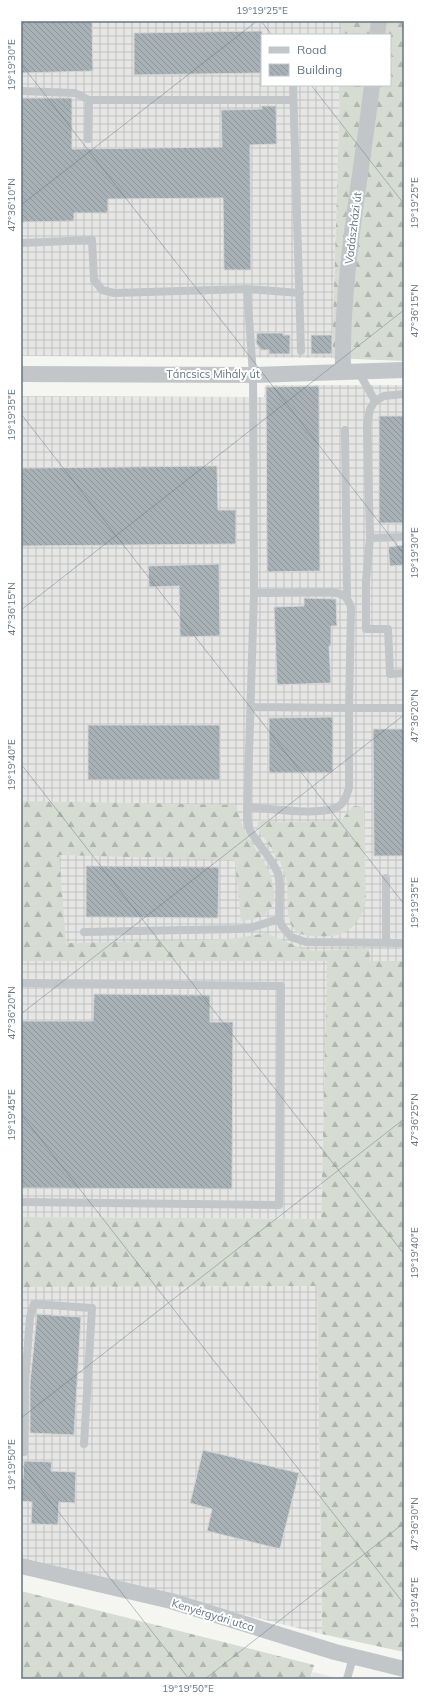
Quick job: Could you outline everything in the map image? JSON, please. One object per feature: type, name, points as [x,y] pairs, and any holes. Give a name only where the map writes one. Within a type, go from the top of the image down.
[{"type":"street","points":[[377,34],[379,21]]},
{"type":"street","name":"Vadászházi út","points":[[350,371],[343,350],[350,238],[372,86]]},
{"type":"street","name":"Táncsics Mihály út","points":[[21,374],[253,375],[404,370]]},
{"type":"street","name":"Kenyérgyári utca","points":[[21,1566],[171,1601],[353,1657],[404,1669]]},
{"type":"lane","points":[[294,86],[293,100],[301,351]]},
{"type":"lane","points":[[21,91],[75,93],[88,100],[293,100]]},
{"type":"lane","points":[[88,100],[88,138]]},
{"type":"lane","points":[[21,243],[92,240],[94,280],[102,290],[114,293],[247,289],[300,293]]},
{"type":"lane","points":[[247,289],[253,375],[254,593],[247,819],[250,831],[278,873],[280,885],[279,918],[285,933],[298,941],[306,942],[404,943]]},
{"type":"lane","points":[[350,371],[375,401]]},
{"type":"lane","points":[[404,394],[384,396],[375,401],[370,409],[367,424],[370,538],[366,581],[366,629],[388,629],[390,674],[404,673]]},
{"type":"lane","points":[[247,807],[316,812],[330,810],[339,806],[346,799],[349,788],[351,607],[347,597],[345,430]]},
{"type":"lane","points":[[370,538],[404,537]]},
{"type":"lane","points":[[254,593],[332,592],[347,597]]},
{"type":"lane","points":[[251,707],[404,708]]},
{"type":"lane","points":[[386,878],[386,943]]},
{"type":"lane","points":[[84,932],[238,929],[250,928],[279,918]]},
{"type":"lane","points":[[21,983],[281,986],[279,1205],[21,1202]]},
{"type":"lane","points":[[24,1452],[23,1383],[30,1317],[34,1304],[92,1308],[84,1444]]},
{"type":"lane","points":[[347,1679],[353,1657]]},
{"type":"shaded area","points":[[21,21],[341,21],[341,34],[261,34],[261,86],[340,86],[332,358],[21,356]]},
{"type":"shaded area","points":[[265,385],[404,385],[404,961],[327,961],[321,1219],[21,1217],[21,396],[264,397]]},
{"type":"shaded area","points":[[317,1286],[322,1634],[21,1560],[21,1287]]},
{"type":"shaded area","points":[[313,1672],[340,1679],[310,1679]]},
{"type":"green space","points":[[341,21],[404,21],[404,361],[332,358],[340,86],[391,86],[391,34],[341,34]]},
{"type":"green space","points":[[21,801],[236,805],[245,831],[264,862],[271,878],[274,896],[271,908],[264,915],[254,919],[241,921],[235,860],[59,855],[66,943],[209,940],[239,938],[266,933],[303,949],[316,951],[369,948],[370,961],[404,961],[404,1652],[322,1634],[317,1286],[21,1287],[21,1217],[321,1219],[327,961],[21,961]]},
{"type":"green space","points":[[353,806],[364,807],[366,902],[362,913],[353,927],[344,933],[329,936],[302,934],[294,929],[290,922],[285,874],[283,868],[260,832],[258,827],[259,821],[261,819],[266,819],[276,822],[337,821],[343,818]]},
{"type":"green space","points":[[21,1591],[314,1665],[310,1679],[21,1679]]},
{"type":"building","points":[[21,21],[92,21],[93,71],[21,73]]},
{"type":"building","points":[[262,31],[261,73],[134,75],[134,33]]},
{"type":"building","points":[[21,98],[72,98],[72,149],[222,147],[221,110],[262,109],[261,106],[276,106],[277,144],[250,145],[251,270],[224,270],[223,198],[108,199],[108,213],[74,213],[74,221],[21,222]]},
{"type":"building","points":[[257,333],[283,333],[283,335],[290,335],[290,354],[269,354],[269,350],[261,350],[256,343]]},
{"type":"building","points":[[311,335],[332,335],[332,354],[311,354]]},
{"type":"building","points":[[319,386],[320,571],[267,572],[266,387]]},
{"type":"building","points":[[379,416],[404,416],[404,523],[379,523]]},
{"type":"building","points":[[217,466],[218,510],[236,510],[236,544],[21,546],[21,468]]},
{"type":"building","points":[[404,545],[404,565],[390,566],[388,547]]},
{"type":"building","points":[[219,564],[220,636],[180,637],[179,586],[149,587],[148,566]]},
{"type":"building","points":[[304,598],[336,599],[337,626],[331,626],[331,646],[329,646],[331,683],[277,685],[274,607],[304,606]]},
{"type":"building","points":[[333,717],[333,773],[269,773],[269,718]]},
{"type":"building","points":[[88,725],[220,725],[220,780],[88,780]]},
{"type":"building","points":[[373,729],[404,729],[404,856],[374,856]]},
{"type":"building","points":[[86,866],[219,867],[218,918],[86,917]]},
{"type":"building","points":[[94,994],[210,995],[210,1022],[233,1022],[232,1189],[21,1188],[21,1021],[93,1021]]},
{"type":"building","points":[[37,1314],[81,1317],[74,1435],[30,1433],[30,1383]]},
{"type":"building","points":[[203,1450],[299,1473],[280,1549],[207,1531],[212,1509],[190,1503]]},
{"type":"building","points":[[24,1461],[52,1462],[51,1471],[76,1472],[75,1503],[59,1502],[58,1525],[31,1524],[32,1502],[21,1501],[21,1479],[23,1479]]}]
